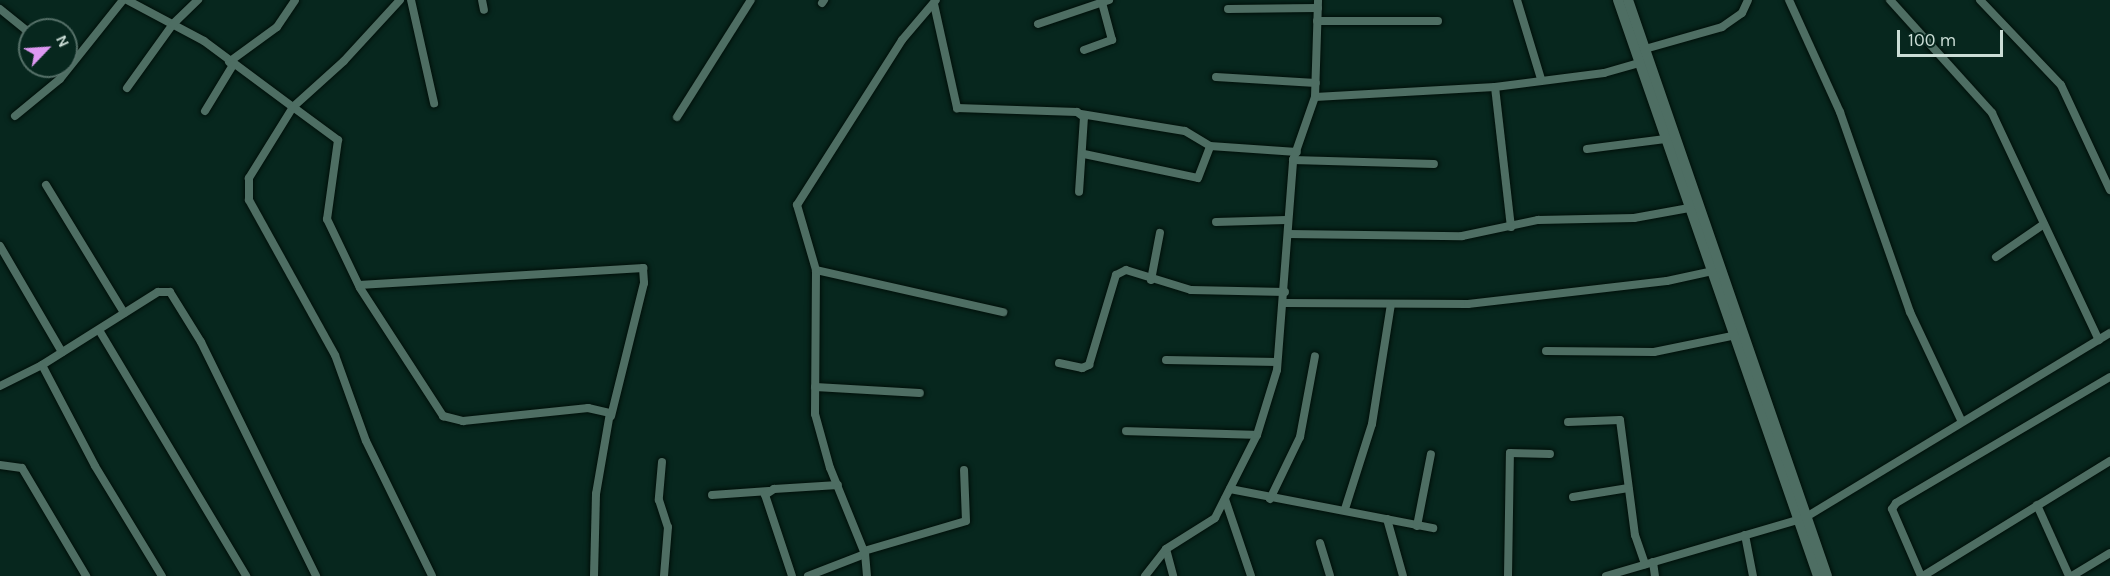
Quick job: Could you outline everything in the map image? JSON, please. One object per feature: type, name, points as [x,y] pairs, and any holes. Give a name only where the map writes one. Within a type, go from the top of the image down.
[{"type":"main road","points":[[1618,0],[1689,208],[1714,271],[1802,519],[1818,576]]},
{"type":"main road","points":[[1628,0],[1714,271],[1732,336],[1802,519],[1827,576]]},
{"type":"street","points":[[78,54],[125,0],[173,24],[338,140],[326,212],[359,285],[424,383],[437,411],[448,419],[588,408],[606,409],[611,416]]},
{"type":"street","points":[[126,88],[173,24],[198,0]]},
{"type":"street","points":[[204,111],[231,64],[277,27],[295,0]]},
{"type":"street","points":[[400,0],[345,61],[293,107],[249,178],[249,201],[335,355],[366,441],[432,576]]},
{"type":"street","points":[[411,0],[434,103]]},
{"type":"street","points":[[482,0],[484,10]]},
{"type":"street","points":[[677,117],[751,0]]},
{"type":"street","points":[[1517,0],[1541,79]]},
{"type":"street","points":[[1645,49],[1722,27],[1743,13],[1748,0]]},
{"type":"street","points":[[1788,0],[1840,112],[1910,312],[1961,420]]},
{"type":"street","points":[[1890,0],[1992,112],[2099,340]]},
{"type":"street","points":[[1980,0],[2061,85],[2110,190]]},
{"type":"street","points":[[1038,24],[1105,1],[1112,40],[1084,50]]},
{"type":"street","points":[[935,2],[957,108],[1081,114],[1185,131],[1210,146],[1297,152]]},
{"type":"street","points":[[867,576],[864,552],[838,485],[815,414],[816,270],[797,205],[902,40],[935,2]]},
{"type":"street","points":[[1145,576],[1166,549],[1202,531],[1225,499],[1257,435],[1277,362],[1285,292],[1287,220],[1293,160],[1315,97],[1318,4],[1228,9]]},
{"type":"street","points":[[0,9],[18,23]]},
{"type":"street","points":[[1317,21],[1438,21]]},
{"type":"street","points":[[1315,97],[1495,87],[1541,79],[1604,73],[1639,63]]},
{"type":"street","points":[[1216,77],[1316,83]]},
{"type":"street","points":[[15,116],[55,78]]},
{"type":"street","points":[[1495,87],[1511,227]]},
{"type":"street","points":[[1079,192],[1084,154],[1081,114]]},
{"type":"street","points":[[1587,148],[1665,139]]},
{"type":"street","points":[[1084,154],[1198,178],[1210,146]]},
{"type":"street","points":[[1293,160],[1434,164]]},
{"type":"street","points":[[46,185],[124,313]]},
{"type":"street","points":[[1288,234],[1443,237],[1511,227],[1538,220],[1634,218],[1689,208]]},
{"type":"street","points":[[1216,222],[1287,220]]},
{"type":"street","points":[[1996,257],[2044,224]]},
{"type":"street","points":[[1151,280],[1160,233]]},
{"type":"street","points":[[0,246],[63,352]]},
{"type":"street","points":[[359,285],[643,268],[645,283],[611,416],[596,494],[594,576]]},
{"type":"street","points":[[816,270],[1004,312]]},
{"type":"street","points":[[1059,363],[1082,368],[1089,364],[1116,275],[1126,270],[1151,280],[1191,290],[1285,292]]},
{"type":"street","points":[[1284,303],[1468,304],[1714,271]]},
{"type":"street","points":[[0,386],[42,365],[158,292],[172,293],[316,576]]},
{"type":"street","points":[[1345,509],[1372,424],[1391,304]]},
{"type":"street","points":[[99,330],[246,576]]},
{"type":"street","points":[[1606,576],[1802,519],[1961,420],[2110,333]]},
{"type":"street","points":[[1546,351],[1654,352],[1732,336]]},
{"type":"street","points":[[1270,499],[1300,437],[1315,356]]},
{"type":"street","points":[[1166,360],[1277,362]]},
{"type":"street","points":[[42,365],[95,466],[162,576]]},
{"type":"street","points":[[2110,377],[1896,503],[1892,508],[1922,576],[2110,461]]},
{"type":"street","points":[[815,387],[920,393]]},
{"type":"street","points":[[1568,422],[1620,420],[1628,488],[1649,563],[1655,576]]},
{"type":"street","points":[[1126,430],[1257,435]]},
{"type":"street","points":[[1508,576],[1510,453],[1550,454]]},
{"type":"street","points":[[1417,526],[1431,454]]},
{"type":"street","points":[[662,462],[659,500],[668,527],[664,576]]},
{"type":"street","points":[[0,465],[22,468],[86,576]]},
{"type":"street","points":[[808,576],[864,552],[966,521],[964,470]]},
{"type":"street","points":[[712,495],[838,485]]},
{"type":"street","points":[[1573,497],[1628,488]]},
{"type":"street","points":[[1230,489],[1270,499],[1345,509],[1433,528]]},
{"type":"street","points":[[769,491],[764,499],[792,576]]},
{"type":"street","points":[[1225,499],[1251,576]]},
{"type":"street","points":[[2037,505],[2071,576],[2110,553]]},
{"type":"street","points":[[1387,519],[1403,576]]},
{"type":"street","points":[[1745,535],[1753,576]]},
{"type":"street","points":[[1320,543],[1330,576]]},
{"type":"street","points":[[1166,549],[1173,576]]}]
